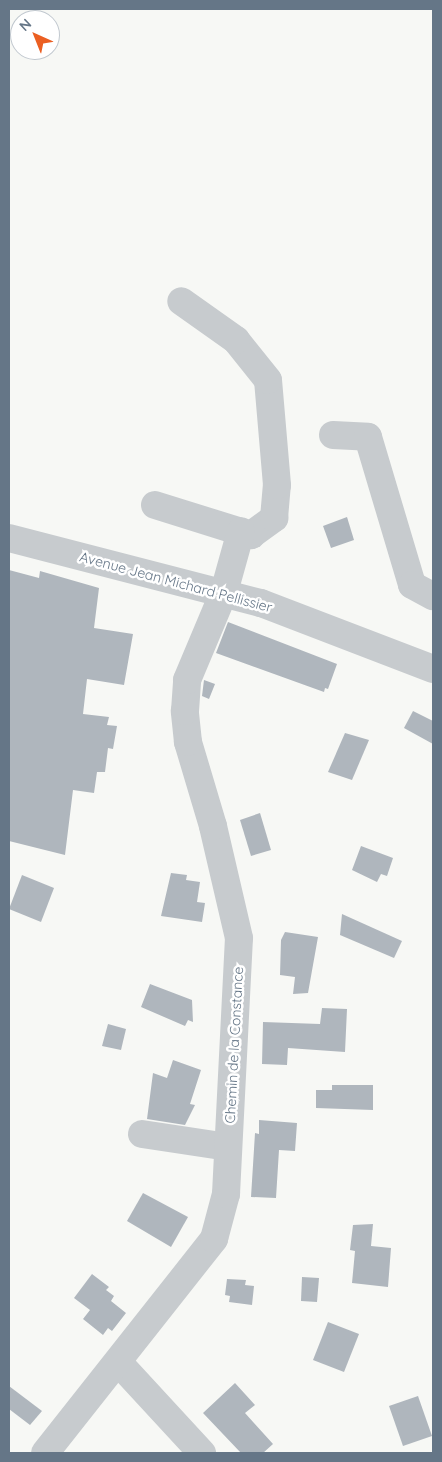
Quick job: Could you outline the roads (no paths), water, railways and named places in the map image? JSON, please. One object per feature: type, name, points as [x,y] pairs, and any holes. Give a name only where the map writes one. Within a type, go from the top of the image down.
[{"type":"street","points":[[155,505],[252,534],[274,518],[277,485],[268,380],[236,340],[181,301]]},
{"type":"street","points":[[333,435],[368,436],[412,585],[433,596]]},
{"type":"street","name":"Chemin de la Constance","points":[[45,1453],[214,1239],[226,1194],[239,938],[213,826],[188,742],[185,711],[187,680],[224,592],[242,531]]},
{"type":"street","name":"Avenue Jean Michard Pellissier","points":[[9,538],[224,592],[286,612],[430,670]]},
{"type":"street","points":[[142,1134],[228,1147]]},
{"type":"street","points":[[118,1362],[202,1453]]}]
